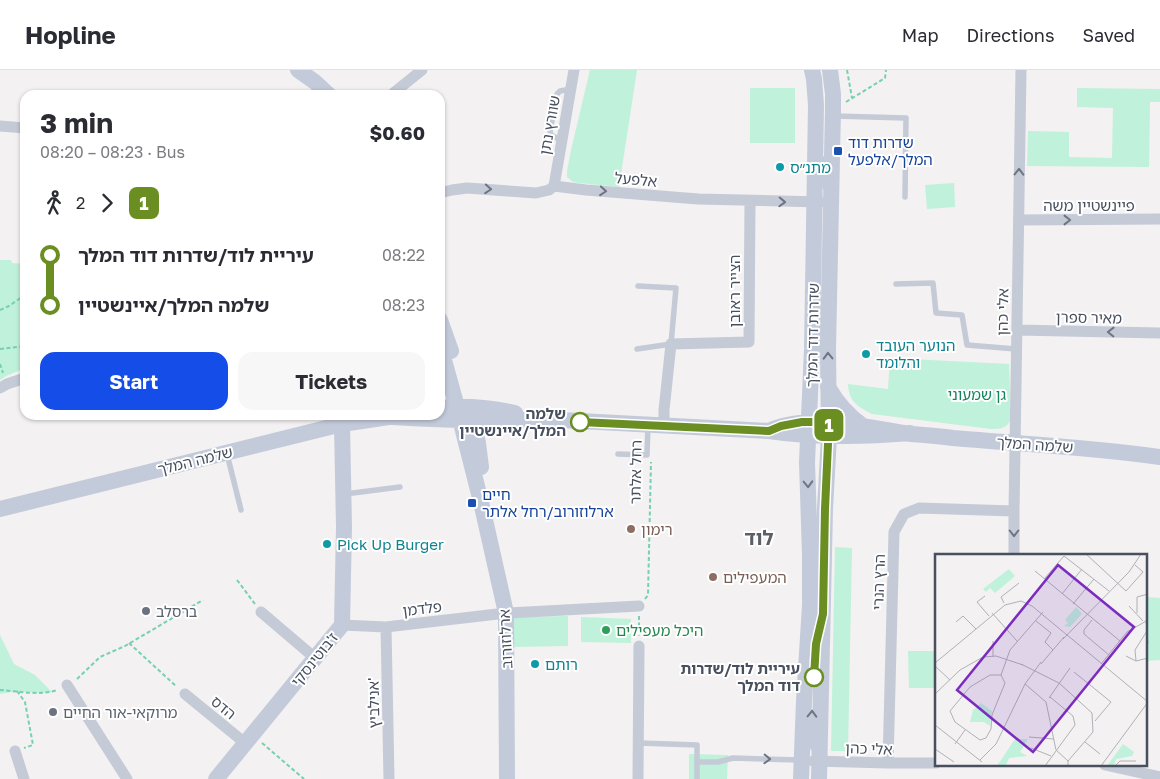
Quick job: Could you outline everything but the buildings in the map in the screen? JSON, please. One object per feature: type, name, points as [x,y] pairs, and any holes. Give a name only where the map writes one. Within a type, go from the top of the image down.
[{"type":"street","points":[[298,70],[324,90]]},
{"type":"street","points":[[313,70],[335,90]]},
{"type":"street","points":[[397,90],[422,70]]},
{"type":"street","name":"שוורץ נתן","points":[[554,186],[574,70]]},
{"type":"street","name":"שדרות דוד המלך","points":[[810,770],[804,701],[810,605],[807,462],[818,209],[816,105],[812,70]]},
{"type":"street","name":"שדרות דוד המלך","points":[[810,770],[823,614],[829,429],[828,349],[833,113],[830,70]]},
{"type":"street","name":"אלי כהן","points":[[1014,554],[1021,70]]},
{"type":"street","points":[[0,126],[20,128]]},
{"type":"street","name":"אלפעל","points":[[445,192],[467,188],[536,193],[549,190],[554,186],[698,199],[750,201],[818,209],[823,202],[831,197]]},
{"type":"street","name":"הצייר ראובן","points":[[672,344],[749,342],[750,201]]},
{"type":"street","name":"פיינשטיין משה","points":[[1018,220],[1160,219]]},
{"type":"street","name":"מאיר ספרן","points":[[1017,330],[1160,333]]},
{"type":"street","points":[[445,334],[457,368],[465,414]]},
{"type":"street","points":[[656,426],[664,410],[672,344]]},
{"type":"street","points":[[445,362],[465,414]]},
{"type":"street","points":[[0,388],[20,380]]},
{"type":"street","points":[[828,387],[842,409],[863,426]]},
{"type":"street","name":"שלמה המלך","points":[[445,409],[465,414]]},
{"type":"street","name":"שלמה המלך","points":[[445,415],[498,410],[542,419],[769,431],[792,424],[809,429],[863,426],[910,434],[1016,444],[1058,445],[1160,457]]},
{"type":"street","name":"ארלוזורוב","points":[[465,414],[480,454],[481,502],[506,613],[507,779]]},
{"type":"street","name":"שלמה המלך","points":[[0,509],[342,424],[370,420]]},
{"type":"street","name":"ז'בוטינסקי","points":[[216,779],[342,625],[344,494],[342,424]]},
{"type":"street","name":"שלמה המלך","points":[[829,429],[870,436],[910,434]]},
{"type":"street","name":"הרץ הנרי","points":[[888,763],[894,532],[904,514],[919,508],[1014,511]]},
{"type":"street","points":[[506,613],[638,606]]},
{"type":"street","points":[[261,612],[315,658]]},
{"type":"street","name":"פלדמן","points":[[342,625],[386,627],[506,613]]},
{"type":"street","name":"אנילביץ'","points":[[386,627],[389,779]]},
{"type":"street","points":[[638,779],[639,646]]},
{"type":"street","points":[[67,685],[127,779]]},
{"type":"street","name":"הדס","points":[[185,694],[249,739]]},
{"type":"street","points":[[15,751],[24,779]]},
{"type":"street","name":"אלי כהן","points":[[810,770],[888,763],[935,763]]},
{"type":"street","points":[[1109,766],[1160,777]]},
{"type":"lane","points":[[825,70],[825,88]]},
{"type":"lane","points":[[833,113],[906,118],[905,197]]},
{"type":"lane","points":[[824,152],[823,180],[831,197]]},
{"type":"lane","points":[[896,284],[932,284],[936,313],[962,315],[967,345],[1016,349]]},
{"type":"lane","points":[[637,349],[672,344],[676,288],[638,286]]},
{"type":"lane","points":[[812,349],[820,294]]},
{"type":"lane","points":[[618,454],[647,454],[656,426]]},
{"type":"lane","points":[[226,452],[241,510]]},
{"type":"lane","points":[[344,494],[400,487]]},
{"type":"lane","points":[[815,651],[823,614]]},
{"type":"lane","points":[[697,762],[718,762],[733,758],[810,770],[814,752],[812,743],[813,707]]},
{"type":"lane","points":[[639,744],[697,745],[697,779]]},
{"type":"path","points":[[847,70],[852,98]]},
{"type":"path","points":[[833,113],[852,98],[884,78],[886,70]]},
{"type":"path","points":[[0,310],[20,298]]},
{"type":"path","points":[[0,348],[20,346]]},
{"type":"path","name":"רחל אלתר","points":[[639,646],[638,606],[648,595],[651,456]]},
{"type":"path","points":[[237,580],[261,612]]},
{"type":"path","points":[[0,690],[38,693],[52,692],[76,681],[100,657],[129,643],[203,600]]},
{"type":"path","points":[[129,643],[185,694]]},
{"type":"path","points":[[15,751],[34,745],[25,702],[17,691]]},
{"type":"path","points":[[249,739],[304,779]]},
{"type":"green space","points":[[590,70],[637,70],[619,187],[573,182],[567,177],[571,150]]},
{"type":"green space","points":[[750,88],[795,88],[795,143],[750,143]]},
{"type":"green space","points":[[1077,88],[1160,89],[1160,102],[1150,102],[1149,167],[1027,166],[1028,131],[1069,132],[1069,157],[1112,158],[1113,108],[1077,107]]},
{"type":"green space","points":[[954,183],[955,207],[927,209],[925,185]]},
{"type":"green space","points":[[0,260],[11,260],[12,263],[20,264],[20,370],[0,380]]},
{"type":"green space","name":"גן שמעוני","points":[[890,358],[1009,364],[1010,421],[1004,427],[991,429],[872,414],[855,403],[850,395],[848,384],[888,389]]},
{"type":"green space","points":[[835,547],[852,548],[848,751],[831,751]]},
{"type":"green space","points":[[1148,597],[1160,598],[1160,660],[1148,661]]},
{"type":"green space","points":[[568,616],[568,646],[512,647],[512,617]]},
{"type":"green space","name":"היכל מעפילים","points":[[581,617],[631,619],[631,643],[581,642]]},
{"type":"green space","points":[[0,635],[14,664],[35,675],[52,692],[17,691],[0,694]]},
{"type":"green space","points":[[908,651],[935,651],[935,688],[909,688]]},
{"type":"green space","points":[[689,754],[728,755],[727,779],[689,779]]},
{"type":"bus line","name":"1","points":[[580,422],[769,431],[781,426],[802,422],[829,422],[823,614],[816,644],[814,677]]},
{"type":"place","name":"שדרות דוד המלך/אלפעל","points":[[838,151]]},
{"type":"place","name":"מתנ״ס","points":[[780,167]]},
{"type":"place","name":"הנוער העובד והלומד","points":[[866,354]]},
{"type":"place","name":"שלמה המלך/איינשטיין","points":[[580,422]]},
{"type":"place","name":"חיים ארלוזורוב/רחל אלתר","points":[[472,503]]},
{"type":"place","name":"רימון","points":[[631,529]]},
{"type":"place","name":"Pick Up Burger","points":[[327,544]]},
{"type":"place","name":"המעפילים","points":[[713,577]]},
{"type":"place","name":"ברסלב","points":[[146,611]]},
{"type":"place","name":"היכל מעפילים","points":[[606,630]]},
{"type":"place","name":"רותם","points":[[535,664]]},
{"type":"place","name":"עיריית לוד/שדרות דוד המלך","points":[[814,677]]},
{"type":"place","name":"מרוקאי-אור החיים","points":[[53,712]]},
{"type":"district","name":"לוד","points":[[759,537]]}]
